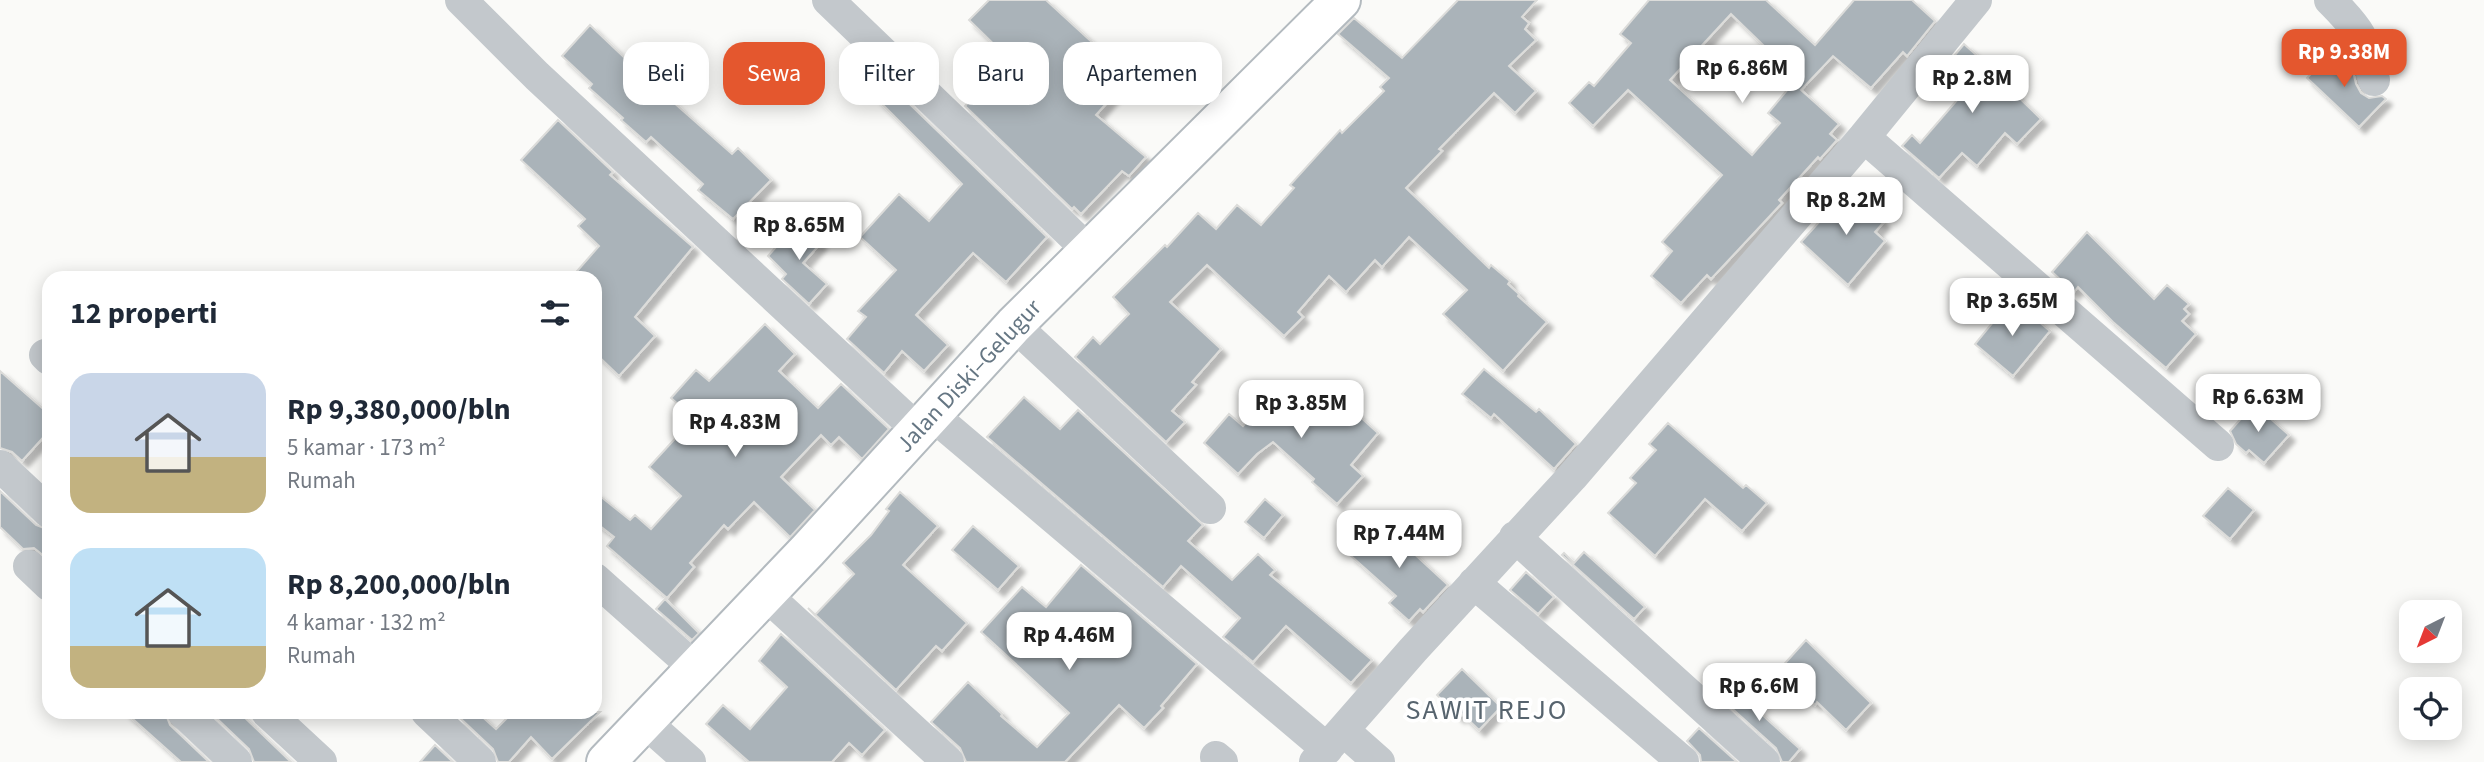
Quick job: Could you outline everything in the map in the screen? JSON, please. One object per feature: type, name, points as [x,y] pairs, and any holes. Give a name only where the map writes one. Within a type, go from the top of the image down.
[{"type":"main road","name":"Jalan Diski–Gelugur","points":[[606,762],[1014,325],[1341,0]]},
{"type":"street","points":[[461,0],[537,76],[925,422],[1328,747],[1379,762]]},
{"type":"street","points":[[828,0],[1088,250]]},
{"type":"street","points":[[1328,747],[1572,477],[1864,137],[1976,0]]},
{"type":"street","points":[[2330,0],[2356,25],[2364,38],[2374,80]]},
{"type":"street","points":[[1864,137],[2218,445]]},
{"type":"street","points":[[1014,325],[1210,508]]},
{"type":"street","points":[[0,466],[42,505]]},
{"type":"street","points":[[1515,537],[1764,762]]},
{"type":"street","points":[[1474,583],[1683,762]]},
{"type":"street","points":[[602,585],[695,668]]},
{"type":"street","points":[[765,594],[948,762]]},
{"type":"street","points":[[191,719],[236,762]]},
{"type":"street","points":[[275,719],[321,762]]},
{"type":"street","points":[[434,719],[480,762]]},
{"type":"street","points":[[645,722],[690,762]]},
{"type":"building","points":[[989,0],[1046,0],[1092,42],[1063,42],[1063,105],[1105,105],[1096,115],[1146,157],[1129,176],[1122,171],[1081,214],[1074,207],[1072,209],[965,106],[1049,105],[1049,42],[992,42],[969,20]]},
{"type":"building","points":[[1458,0],[1537,0],[1522,17],[1529,23],[1525,29],[1536,40],[1509,66],[1536,91],[1515,113],[1494,93],[1439,149],[1442,151],[1406,188],[1489,268],[1491,265],[1510,281],[1508,284],[1518,296],[1547,322],[1503,371],[1443,314],[1467,290],[1409,237],[1382,267],[1375,260],[1346,292],[1329,276],[1298,312],[1303,317],[1284,336],[1207,265],[1170,302],[1221,349],[1192,382],[1196,385],[1172,411],[1185,422],[1166,442],[1075,357],[1093,337],[1100,344],[1129,314],[1113,297],[1165,245],[1167,247],[1198,213],[1216,229],[1237,205],[1261,225],[1294,188],[1290,185],[1340,130],[1342,133],[1384,91],[1380,87],[1389,78],[1338,34],[1354,18],[1402,58]]},
{"type":"building","points":[[1649,0],[1766,0],[1815,45],[1854,0],[1912,0],[1935,21],[1907,56],[1903,52],[1871,88],[1833,56],[1801,90],[1839,124],[1830,134],[1837,140],[1779,200],[1782,203],[1711,279],[1707,275],[1681,303],[1651,276],[1672,251],[1662,242],[1722,175],[1628,90],[1593,126],[1569,103],[1589,82],[1594,86],[1631,43],[1620,34]],"holes":[[[1731,14],[1791,72],[1781,83],[1788,89],[1768,113],[1780,123],[1752,155],[1670,80]]]},
{"type":"building","points":[[590,25],[623,56],[623,105],[676,105],[732,154],[738,148],[771,180],[733,219],[698,190],[703,184],[651,137],[646,142],[621,120],[623,118],[589,88],[592,84],[562,56]]},
{"type":"building","points":[[1964,44],[2012,87],[2010,89],[2041,119],[2017,144],[2005,133],[1977,166],[1962,153],[1939,178],[1902,146],[1912,135],[1920,143],[1958,99],[1935,79]]},
{"type":"building","points":[[2333,50],[2352,68],[2361,93],[2369,98],[2382,96],[2386,99],[2359,127],[2307,78]]},
{"type":"building","points":[[883,105],[911,105],[1047,237],[1006,282],[973,253],[916,315],[948,345],[924,371],[902,351],[884,373],[847,339],[866,317],[858,311],[896,270],[860,237],[899,194],[929,221],[962,184]]},
{"type":"building","points":[[558,120],[613,172],[610,175],[693,247],[635,317],[655,336],[619,376],[602,360],[602,271],[577,271],[599,246],[578,226],[585,219],[521,160]]},
{"type":"building","points":[[1848,190],[1884,222],[1875,232],[1885,241],[1848,285],[1801,242]]},
{"type":"building","points":[[798,222],[821,243],[803,263],[827,284],[809,304],[782,279],[786,274],[768,256]]},
{"type":"building","points":[[2087,232],[2154,299],[2167,285],[2189,304],[2184,309],[2189,314],[2182,321],[2196,334],[2166,368],[2078,287],[2074,292],[2052,272]]},
{"type":"building","points":[[2012,299],[2050,331],[2013,376],[1975,344]]},
{"type":"building","points":[[765,324],[795,354],[779,371],[818,408],[841,384],[889,429],[862,459],[839,437],[831,445],[821,435],[781,477],[815,510],[792,535],[790,537],[754,502],[728,529],[724,525],[690,563],[694,567],[667,598],[607,546],[614,537],[602,528],[602,498],[630,520],[635,515],[651,529],[681,496],[649,467],[694,418],[671,398],[696,370],[709,381]]},
{"type":"building","points":[[1484,369],[1536,412],[1539,409],[1576,444],[1554,469],[1494,414],[1491,418],[1462,394]]},
{"type":"building","points":[[0,371],[42,408],[42,439],[22,461],[12,452],[0,448]]},
{"type":"building","points":[[1324,384],[1378,433],[1351,465],[1363,476],[1337,504],[1273,442],[1238,474],[1204,443],[1229,414],[1243,426],[1270,397],[1293,418]]},
{"type":"building","points":[[1024,397],[1060,429],[1078,410],[1203,525],[1188,541],[1232,580],[1258,554],[1275,570],[1270,575],[1372,660],[1351,683],[1286,626],[1253,662],[1223,637],[1240,618],[1181,566],[1163,587],[987,437]]},
{"type":"building","points":[[2254,404],[2289,435],[2264,463],[2249,450],[2246,453],[2236,444],[2230,431]]},
{"type":"building","points":[[1668,423],[1743,488],[1746,485],[1767,503],[1742,531],[1705,499],[1655,556],[1608,513],[1636,483],[1630,478],[1656,450],[1649,444]]},
{"type":"building","points":[[2228,488],[2254,510],[2230,539],[2203,516]]},
{"type":"building","points":[[0,491],[36,525],[42,527],[42,554],[34,548],[23,549],[0,527]]},
{"type":"building","points":[[900,492],[938,526],[903,565],[967,623],[942,651],[936,646],[896,690],[815,615],[854,574],[843,563],[871,535],[889,511],[886,509]]},
{"type":"building","points":[[1265,499],[1283,515],[1264,538],[1245,522]]},
{"type":"building","points":[[1385,516],[1403,532],[1397,538],[1448,585],[1423,612],[1420,609],[1409,621],[1389,603],[1396,596],[1350,555]]},
{"type":"building","points":[[973,526],[1019,566],[998,590],[952,550]]},
{"type":"building","points":[[1584,552],[1645,607],[1634,619],[1562,555],[1564,553],[1574,563]]},
{"type":"building","points":[[1081,565],[1197,664],[1144,728],[1119,705],[1065,762],[966,762],[960,748],[931,722],[968,682],[1002,714],[1001,716],[1037,747],[1069,713],[981,632],[1022,587],[1046,607]]},
{"type":"building","points":[[1526,572],[1554,597],[1538,614],[1510,590]]},
{"type":"building","points":[[665,599],[699,633],[692,640],[656,609]]},
{"type":"building","points":[[781,634],[885,730],[862,755],[849,743],[832,762],[749,762],[706,724],[723,705],[750,729],[787,687],[759,661]]},
{"type":"building","points":[[1806,640],[1871,703],[1846,730],[1817,702],[1815,705],[1778,671]]},
{"type":"building","points":[[1462,669],[1501,707],[1479,730],[1462,714],[1459,717],[1437,695]]},
{"type":"building","points":[[1726,682],[1800,749],[1789,762],[1782,762],[1776,748],[1716,694]]},
{"type":"building","points":[[133,719],[168,719],[170,725],[209,762],[181,762]]},
{"type":"building","points":[[217,719],[246,719],[291,762],[254,762],[249,749]]},
{"type":"building","points":[[461,719],[485,719],[496,729],[506,719],[593,719],[552,759],[531,737],[509,762],[498,762],[493,749]]},
{"type":"building","points":[[1699,728],[1737,762],[1701,762],[1700,755],[1687,741]]},
{"type":"building","points":[[435,745],[453,762],[420,762]]},
{"type":"district","name":"SAWIT REJO","points":[[1487,710]]}]
